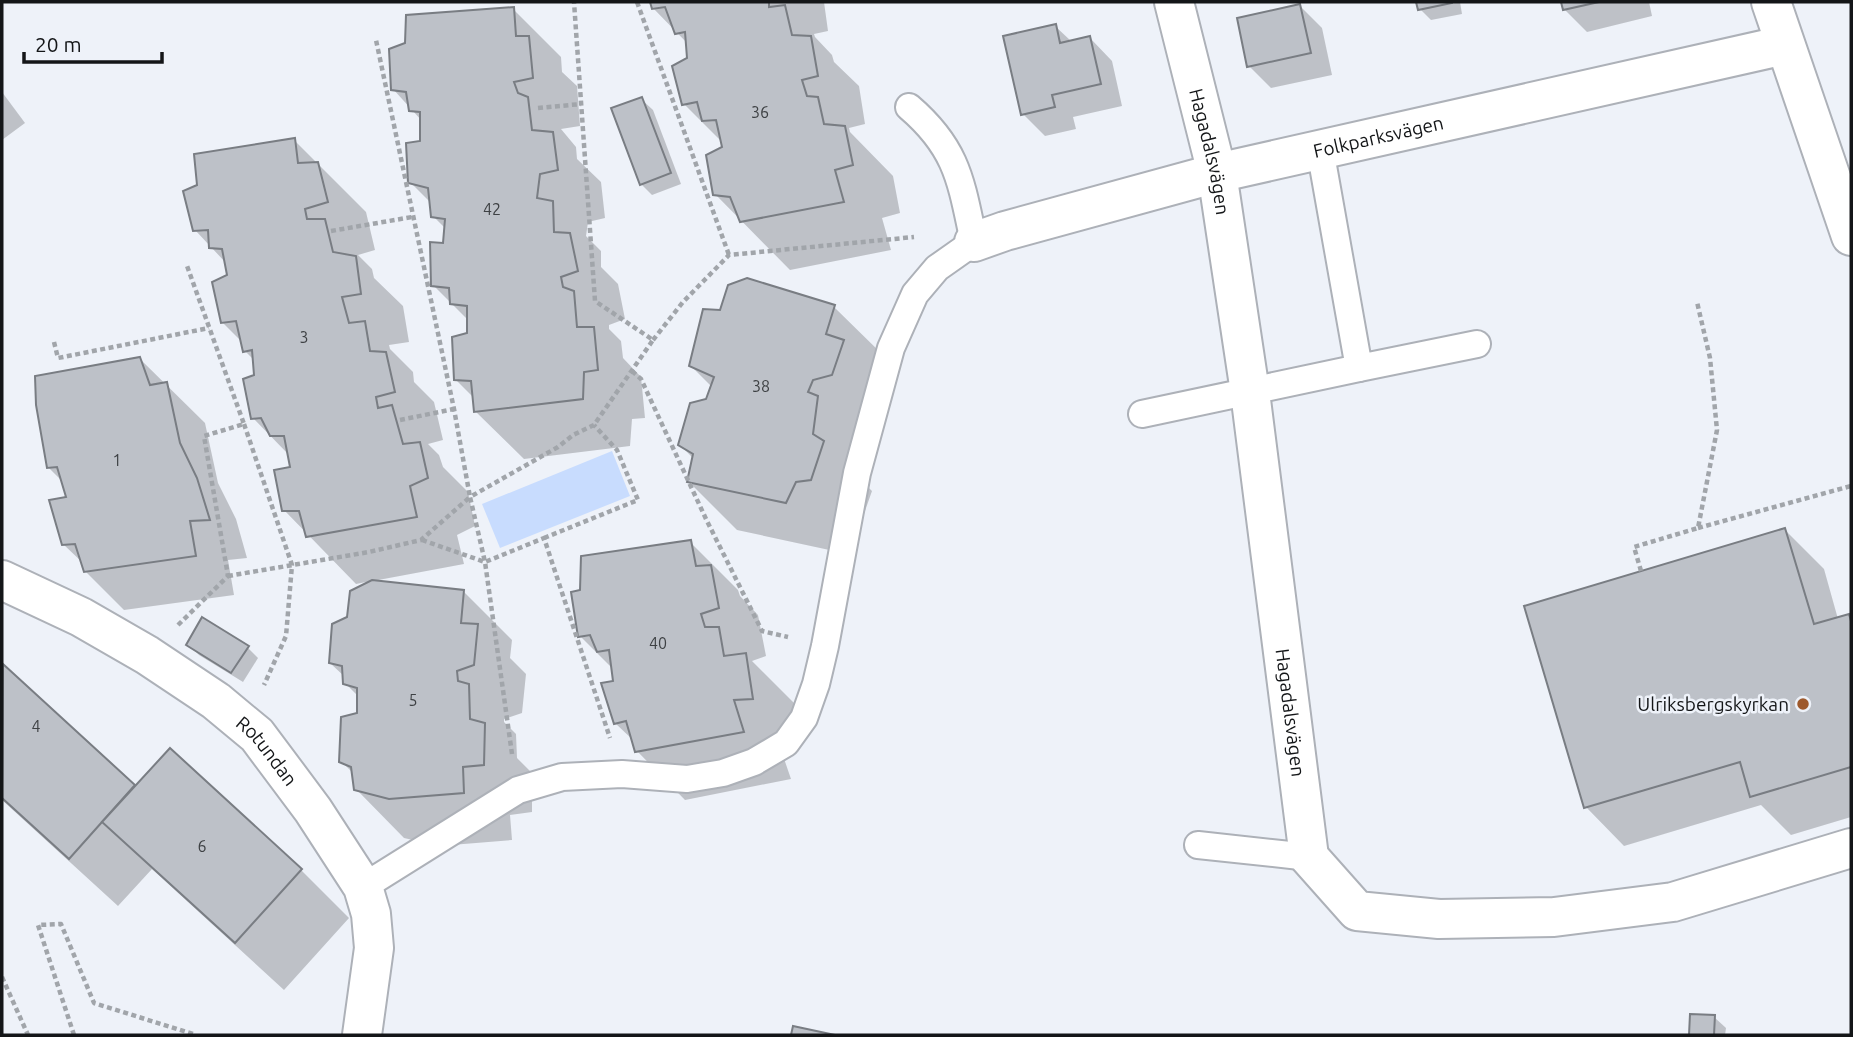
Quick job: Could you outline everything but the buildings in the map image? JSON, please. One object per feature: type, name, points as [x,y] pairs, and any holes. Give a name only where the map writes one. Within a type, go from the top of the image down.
[{"type":"street","name":"Hagadalsvägen","points":[[1174,2],[1217,173],[1250,393],[1309,857]]},
{"type":"street","points":[[1771,2],[1851,236]]},
{"type":"street","name":"Folkparksvägen","points":[[974,242],[1005,231],[1217,173],[1785,45]]},
{"type":"street","name":"Rotundan","points":[[2,580],[81,617],[147,655],[241,720],[257,735],[305,799],[363,887],[371,914],[374,948],[362,1035]]},
{"type":"street","points":[[1309,857],[1357,911],[1452,919],[1554,917],[1673,902],[1851,848]]},
{"type":"lane","points":[[363,887],[518,790],[562,777],[622,774],[687,779],[723,773],[754,762],[786,743],[804,718],[825,646],[857,473],[891,348],[915,294],[937,268],[974,242],[962,185],[949,152],[928,124],[909,107]]},
{"type":"lane","points":[[1320,149],[1359,369]]},
{"type":"lane","points":[[1142,414],[1477,344]]},
{"type":"lane","points":[[1198,845],[1309,857]]},
{"type":"path","points":[[574,2],[596,301],[653,340]]},
{"type":"path","points":[[637,2],[729,255]]},
{"type":"path","points":[[376,40],[485,562],[513,761]]},
{"type":"path","points":[[538,108],[580,104]]},
{"type":"path","points":[[331,231],[412,216]]},
{"type":"path","points":[[147,655],[228,576],[369,552],[421,540],[470,497],[594,425],[683,302],[729,255],[920,236],[974,242]]},
{"type":"path","points":[[186,263],[292,565],[286,636],[267,681],[241,720]]},
{"type":"path","points":[[1697,302],[1710,358],[1717,430],[1698,528]]},
{"type":"path","points":[[54,342],[58,358],[209,328]]},
{"type":"path","points":[[632,371],[640,379],[762,631]]},
{"type":"path","points":[[400,420],[454,409]]},
{"type":"path","points":[[228,576],[204,436],[244,425]]},
{"type":"path","points":[[421,540],[485,562],[638,500],[617,450],[594,425]]},
{"type":"path","points":[[1641,571],[1634,547],[1851,486]]},
{"type":"path","points":[[544,538],[622,774]]},
{"type":"path","points":[[74,1035],[38,925],[61,924],[94,1003],[196,1035]]},
{"type":"path","points":[[2,977],[28,1035]]},
{"type":"shaded area","points":[[612,451],[630,496],[500,548],[482,504]]},
{"type":"place","name":"Ulriksbergskyrkan","points":[[1803,704]]}]
